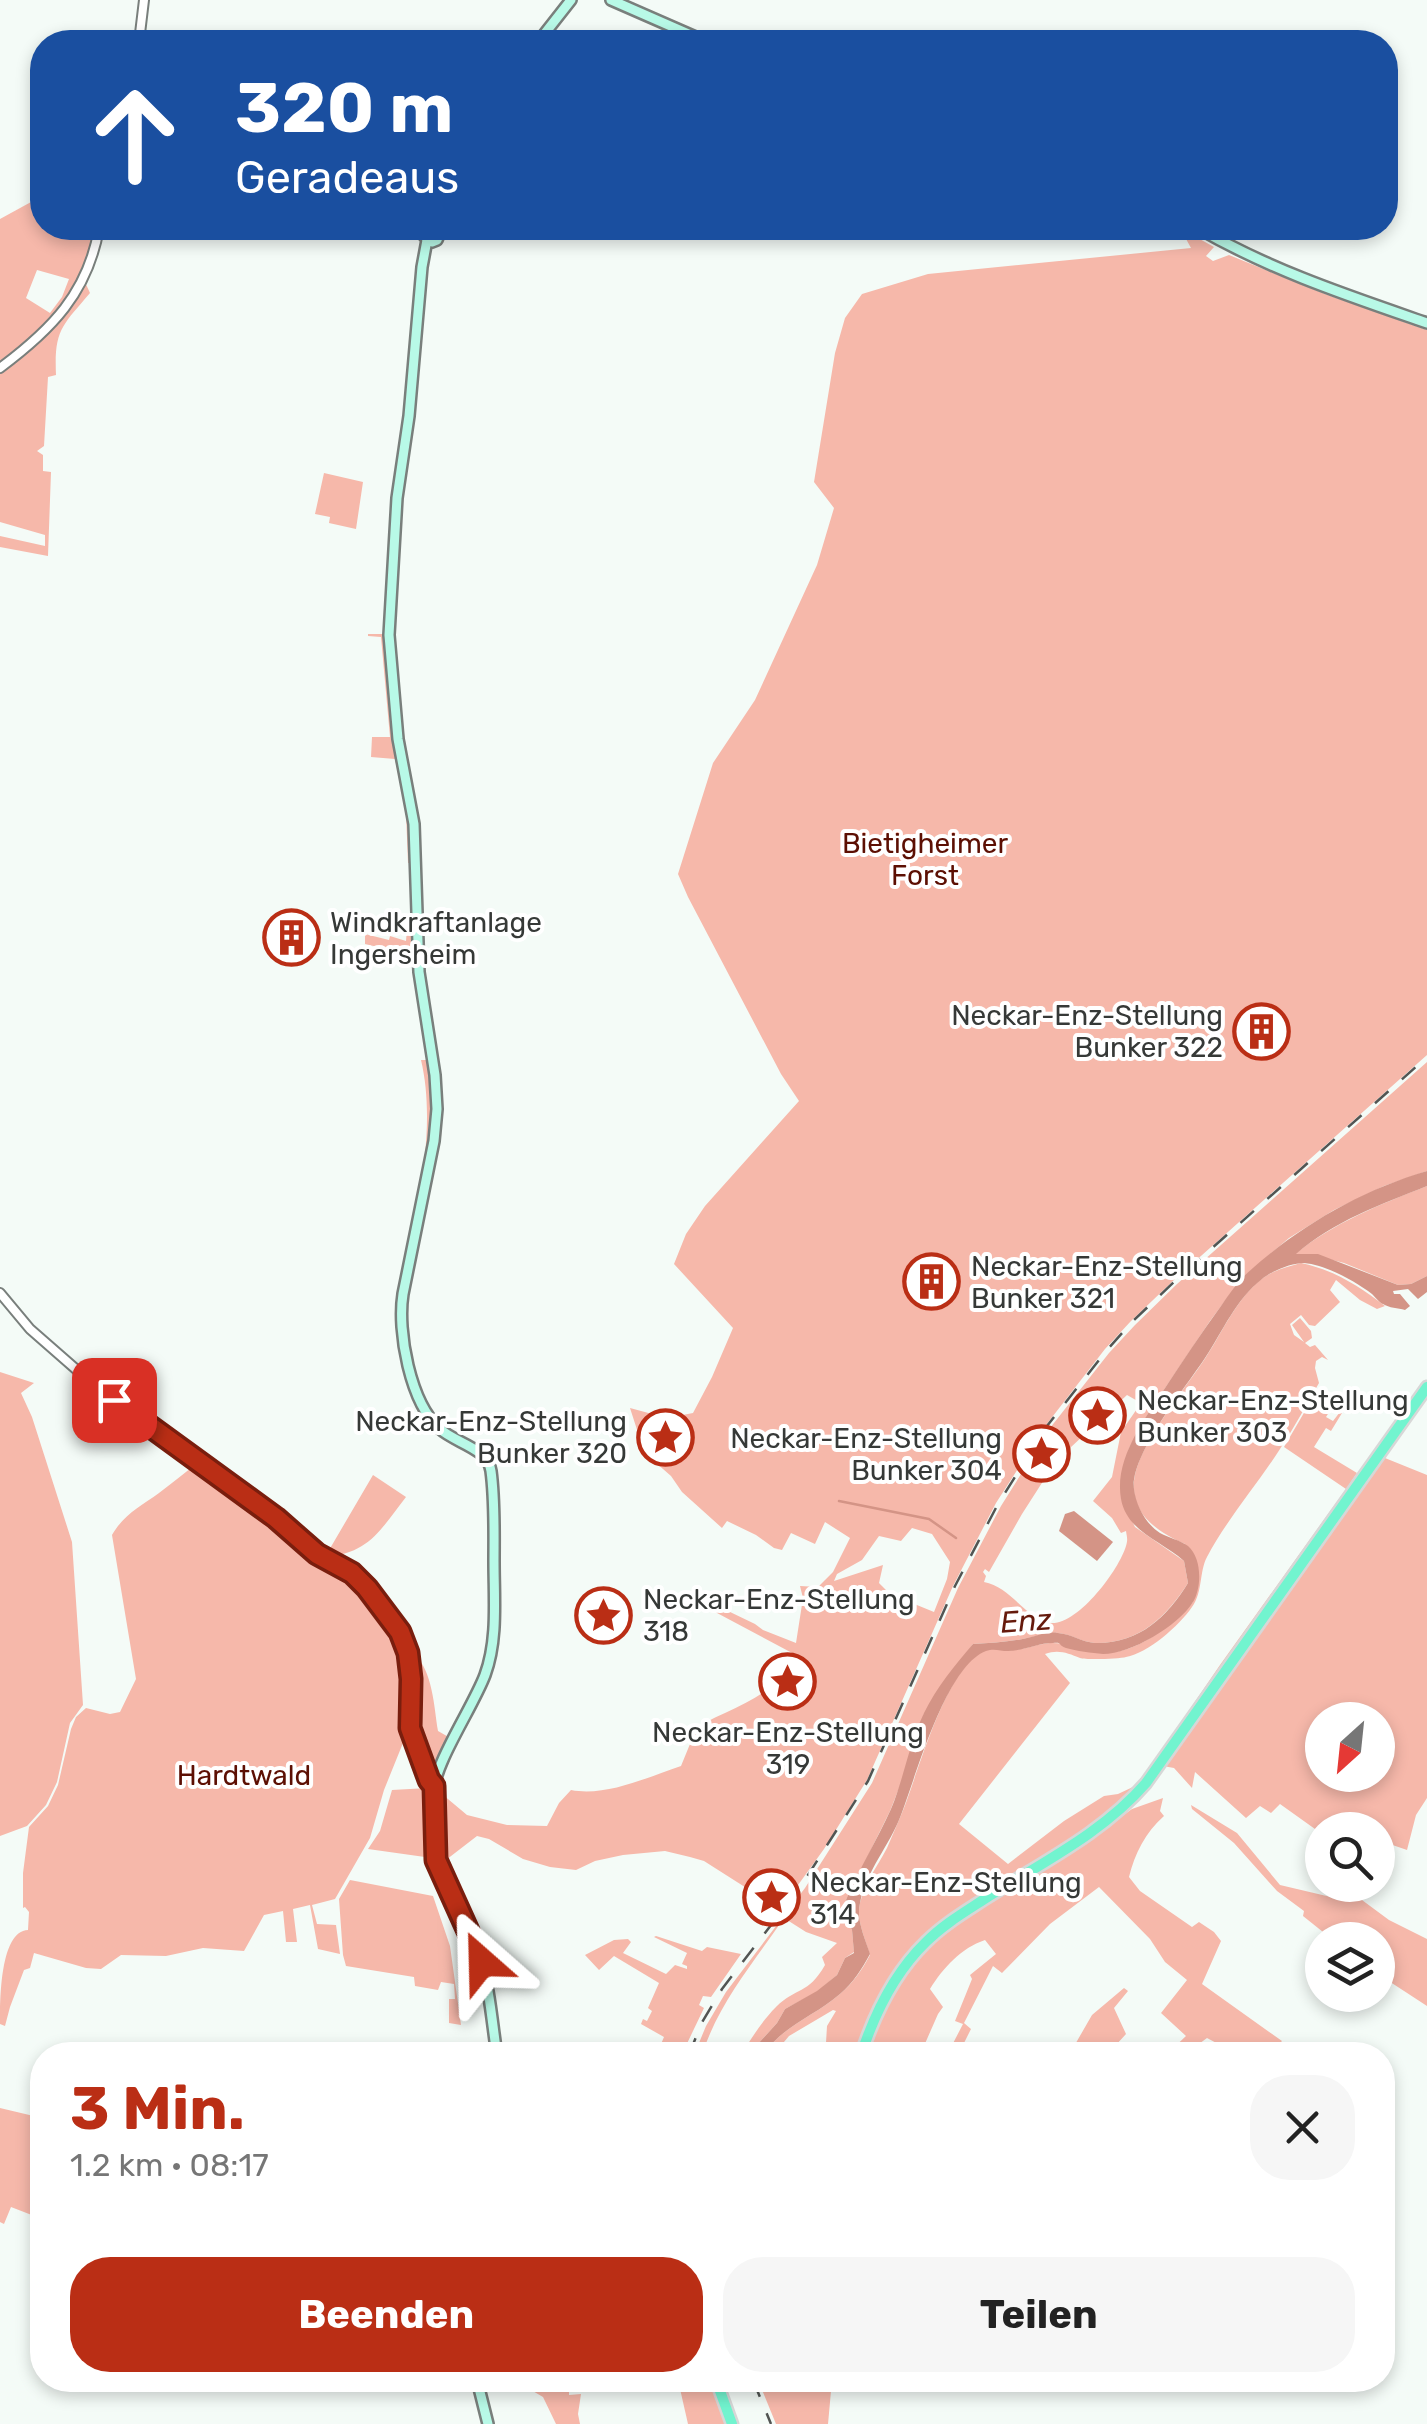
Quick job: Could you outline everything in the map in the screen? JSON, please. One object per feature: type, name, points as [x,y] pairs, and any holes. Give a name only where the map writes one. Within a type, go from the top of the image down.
[{"type":"main road","points":[[611,0],[680,30]]},
{"type":"main road","points":[[548,30],[570,2]]},
{"type":"main road","points":[[432,240],[424,256],[397,498],[388,635],[398,739],[414,824],[418,972],[437,1109],[401,1313],[407,1360],[420,1403],[438,1428],[481,1454],[490,1464],[494,1540],[490,1660],[434,1786],[436,1860],[482,1962],[495,2042]]},
{"type":"main road","points":[[1219,240],[1340,294],[1427,323]]},
{"type":"main road","points":[[866,2042],[888,1990],[924,1943],[957,1917],[1100,1826],[1146,1783],[1427,1387]]},
{"type":"main road","points":[[480,2392],[488,2424]]},
{"type":"main road","points":[[720,2392],[732,2424]]},
{"type":"street","points":[[140,30],[144,0]]},
{"type":"street","points":[[0,368],[41,335],[71,300],[96,240]]},
{"type":"street","points":[[0,1292],[30,1329],[94,1385],[276,1518],[317,1554],[352,1573],[367,1588],[400,1632],[408,1653],[410,1728],[434,1786]]},
{"type":"green space","points":[[30,203],[30,240],[97,240],[84,280],[90,293],[58,338],[56,375],[48,377],[44,446],[37,451],[43,455],[43,471],[51,472],[48,556],[0,547],[0,536],[45,546],[45,535],[0,522],[0,219]],"holes":[[[37,270],[69,279],[50,313],[26,298]]]},
{"type":"green space","name":"Bietigheimer Forst","points":[[1187,240],[1201,240],[1214,247],[1206,256],[1213,261],[1229,255],[1427,330],[1427,1055],[1131,1321],[1046,1425],[996,1503],[953,1586],[867,1780],[775,1917],[759,1896],[704,1861],[665,1851],[623,1855],[576,1870],[523,1859],[477,1836],[442,1863],[439,1847],[444,1832],[435,1807],[436,1789],[467,1815],[507,1825],[547,1826],[571,1790],[612,1788],[681,1766],[690,1744],[688,1733],[763,1693],[787,1670],[794,1654],[702,1605],[701,1598],[796,1643],[803,1598],[800,1586],[818,1587],[833,1572],[850,1538],[825,1522],[815,1544],[791,1533],[782,1550],[727,1521],[722,1528],[639,1448],[630,1408],[667,1418],[693,1413],[733,1328],[674,1264],[686,1234],[705,1206],[799,1101],[781,1074],[678,874],[713,763],[755,700],[817,565],[834,508],[814,482],[835,353],[845,318],[862,294],[928,274],[1191,248]],"holes":[[[912,1528],[932,1534],[950,1562],[934,1612],[890,1594],[879,1583],[883,1565],[834,1581],[837,1574],[862,1560],[879,1536],[901,1541]]]},
{"type":"green space","points":[[324,473],[363,482],[356,529],[329,523],[330,517],[315,514]]},
{"type":"green space","points":[[368,634],[386,634],[396,702],[400,702],[422,858],[424,992],[441,1087],[441,1137],[399,1304],[425,1151],[426,1089],[421,1060],[429,1060],[415,956],[365,944],[365,934],[406,941],[407,929],[414,930],[413,863],[408,863],[406,813],[395,759],[371,757],[372,737],[390,737],[381,637]]},
{"type":"green space","points":[[1427,1062],[1427,1171],[1334,1210],[1289,1238],[1242,1278],[1149,1412],[1129,1448],[1121,1498],[1135,1527],[1184,1561],[1188,1583],[1161,1617],[1125,1639],[1095,1643],[1054,1633],[973,1644],[924,1714],[890,1811],[846,1900],[845,1915],[852,1930],[854,1952],[845,1958],[837,1975],[817,1992],[785,2009],[760,2042],[749,2042],[776,2007],[819,1975],[825,1965],[822,1957],[837,1943],[806,1932],[784,1918],[727,2001],[707,2042],[699,2042],[726,1992],[805,1888],[872,1783],[958,1588],[1001,1506],[1050,1428],[1135,1325]],"holes":[[[1127,1395],[1141,1403],[1121,1432],[1112,1477],[1093,1501],[1112,1518],[1121,1533],[1126,1531],[1122,1556],[1085,1606],[1062,1621],[1043,1621],[1003,1590],[984,1582],[983,1572],[989,1572],[1056,1461]]]},
{"type":"green space","points":[[1427,1186],[1427,1276],[1398,1285],[1344,1263],[1309,1254],[1294,1255],[1341,1224]]},
{"type":"green space","points":[[1301,1263],[1324,1270],[1385,1306],[1377,1309],[1360,1300],[1336,1280],[1330,1290],[1340,1302],[1315,1326],[1301,1315],[1290,1324],[1294,1335],[1304,1342],[1292,1325],[1300,1318],[1311,1331],[1312,1338],[1305,1343],[1315,1345],[1328,1360],[1322,1357],[1316,1361],[1319,1383],[1207,1557],[1192,1607],[1162,1638],[1123,1658],[1045,1654],[1070,1683],[959,1824],[1008,1864],[1104,1796],[1135,1786],[1346,1489],[1284,1447],[1315,1394],[1333,1406],[1326,1417],[1333,1421],[1342,1413],[1314,1447],[1357,1473],[1347,1488],[1351,1491],[1153,1772],[1114,1812],[914,1950],[864,2042],[826,2042],[827,2026],[836,2011],[833,2010],[784,2042],[774,2042],[845,1990],[870,1955],[859,1916],[862,1895],[899,1820],[946,1697],[974,1657],[990,1649],[1013,1650],[1050,1643],[1095,1652],[1123,1650],[1149,1639],[1193,1602],[1185,1544],[1157,1529],[1143,1514],[1135,1495],[1137,1469],[1152,1436],[1243,1298],[1259,1281]]},
{"type":"green space","points":[[0,1372],[34,1383],[21,1393],[72,1542],[83,1705],[70,1723],[57,1782],[46,1805],[27,1826],[0,1836]]},
{"type":"green space","points":[[1380,1456],[1427,1475],[1427,1798],[1416,1815],[1407,1850],[1395,1846],[1395,1812],[1305,1812],[1305,1822],[1280,1804],[1271,1813],[1260,1806],[1246,1818],[1195,1772],[1192,1788],[1174,1768],[1163,1766]]},
{"type":"green space","name":"Hardtwald","points":[[197,1463],[355,1579],[395,1631],[407,1657],[405,1738],[370,1838],[335,1899],[312,1905],[317,1924],[336,1925],[340,1954],[318,1949],[310,1905],[293,1909],[297,1942],[286,1942],[283,1911],[264,1915],[244,1951],[203,1948],[166,1956],[121,1955],[101,1969],[34,1953],[30,1968],[24,1970],[5,2026],[0,2024],[0,2013],[7,1954],[19,1933],[28,1930],[29,1912],[23,1908],[23,1873],[29,1827],[48,1806],[58,1785],[76,1717],[86,1708],[110,1714],[120,1712],[136,1679],[112,1535],[127,1516]]},
{"type":"green space","points":[[373,1475],[406,1497],[364,1545],[325,1557]]},
{"type":"green space","points":[[414,1654],[429,1680],[438,1731],[452,1739],[431,1779],[414,1733],[418,1731]]},
{"type":"green space","points":[[428,1788],[432,1858],[368,1849],[380,1831],[392,1790]]},
{"type":"green space","points":[[1163,1798],[1160,1811],[1164,1816],[1142,1844],[1129,1877],[1140,1891],[1192,1927],[1199,1922],[1214,1932],[1221,1941],[1202,1984],[1281,2042],[1215,2042],[1207,2038],[1202,2042],[1180,2042],[1186,2036],[1161,2013],[1187,1980],[1165,1962],[1150,1939],[1099,1887],[1050,1924],[1002,1973],[993,1966],[964,2023],[971,2029],[964,2042],[954,2042],[963,2024],[955,2021],[972,1979],[970,1975],[996,1954],[985,1940],[953,1960],[930,1989],[943,2007],[926,2042],[871,2042],[894,1992],[913,1964],[942,1934],[1132,1809]]},
{"type":"green space","points":[[1191,1805],[1237,1833],[1280,1885],[1305,1891],[1305,1902],[1365,1902],[1393,1922],[1310,1922],[1234,1843]]},
{"type":"green space","points":[[350,1880],[433,1896],[450,1946],[461,2025],[449,2023],[449,1999],[455,1999],[454,1984],[441,1982],[438,1990],[415,1986],[414,1977],[346,1966],[339,1899]]},
{"type":"green space","points":[[1395,1923],[1427,1939],[1427,2006],[1395,1985]]},
{"type":"green space","points":[[654,1937],[702,1951],[707,1947],[741,1954],[711,1997],[703,1996],[699,2005],[704,2008],[688,2042],[662,2042],[664,2037],[641,2024],[652,2011],[648,2008],[659,1983],[614,1956],[599,1970],[585,1955],[614,1940],[628,1939],[631,1942],[623,1953],[666,1974],[675,1965],[687,1969],[682,1964],[687,1953]]},
{"type":"green space","points":[[1124,1988],[1128,1991],[1114,2008],[1126,2034],[1119,2042],[1076,2042],[1092,2015]]},
{"type":"green space","points":[[0,2108],[30,2115],[30,2214],[11,2207],[4,2224],[0,2222]]},
{"type":"green space","points":[[534,2392],[581,2394],[580,2424],[556,2424],[543,2397]]},
{"type":"green space","points":[[681,2392],[716,2392],[726,2424],[688,2424]]},
{"type":"green space","points":[[763,2392],[831,2392],[828,2424],[776,2424]]},
{"type":"shaded area","points":[[1427,1171],[1427,1186],[1341,1223],[1296,1254],[1318,1254],[1398,1285],[1427,1276],[1427,1292],[1418,1299],[1408,1289],[1393,1291],[1410,1306],[1405,1310],[1385,1305],[1331,1270],[1304,1263],[1271,1273],[1253,1287],[1173,1403],[1150,1440],[1135,1475],[1135,1495],[1142,1514],[1163,1535],[1193,1551],[1199,1573],[1193,1602],[1165,1629],[1114,1653],[1079,1651],[1056,1643],[1014,1651],[989,1650],[971,1661],[945,1699],[896,1826],[863,1891],[859,1916],[870,1954],[867,1960],[830,2002],[774,2042],[760,2042],[785,2009],[837,1975],[845,1958],[854,1953],[852,1930],[845,1915],[846,1900],[891,1809],[924,1713],[973,1644],[1050,1633],[1095,1643],[1111,1642],[1150,1626],[1171,1607],[1188,1583],[1184,1561],[1138,1528],[1121,1499],[1122,1469],[1133,1440],[1199,1337],[1244,1276],[1285,1242],[1330,1213]]},
{"type":"shaded area","points":[[1074,1511],[1113,1542],[1097,1561],[1059,1531],[1065,1514]]},
{"type":"waterway","points":[[839,1501],[929,1519],[956,1538]]},
{"type":"railway","points":[[694,2042],[722,1989],[801,1886],[868,1781],[955,1586],[998,1504],[1047,1426],[1132,1322],[1427,1057]]},
{"type":"railway","points":[[758,2392],[771,2424]]},
{"type":"place","name":"Windkraftanlage Ingersheim","points":[[291,938]]},
{"type":"place","name":"Neckar-Enz-Stellung Bunker 322","points":[[1262,1031]]},
{"type":"place","name":"Neckar-Enz-Stellung Bunker 321","points":[[932,1282]]},
{"type":"place","name":"Neckar-Enz-Stellung Bunker 303","points":[[1098,1416]]},
{"type":"place","name":"Neckar-Enz-Stellung Bunker 320","points":[[666,1437]]},
{"type":"place","name":"Neckar-Enz-Stellung Bunker 304","points":[[1041,1454]]},
{"type":"place","name":"Neckar-Enz-Stellung 318","points":[[604,1615]]},
{"type":"place","name":"Neckar-Enz-Stellung 319","points":[[788,1681]]},
{"type":"place","name":"Neckar-Enz-Stellung 314","points":[[771,1898]]},
{"type":"route","points":[[114,1400],[276,1518],[317,1554],[352,1573],[400,1632],[410,1663],[410,1728],[434,1786],[436,1860],[482,1962]]},
{"type":"water label","name":"Enz","points":[[1026,1621]]}]
